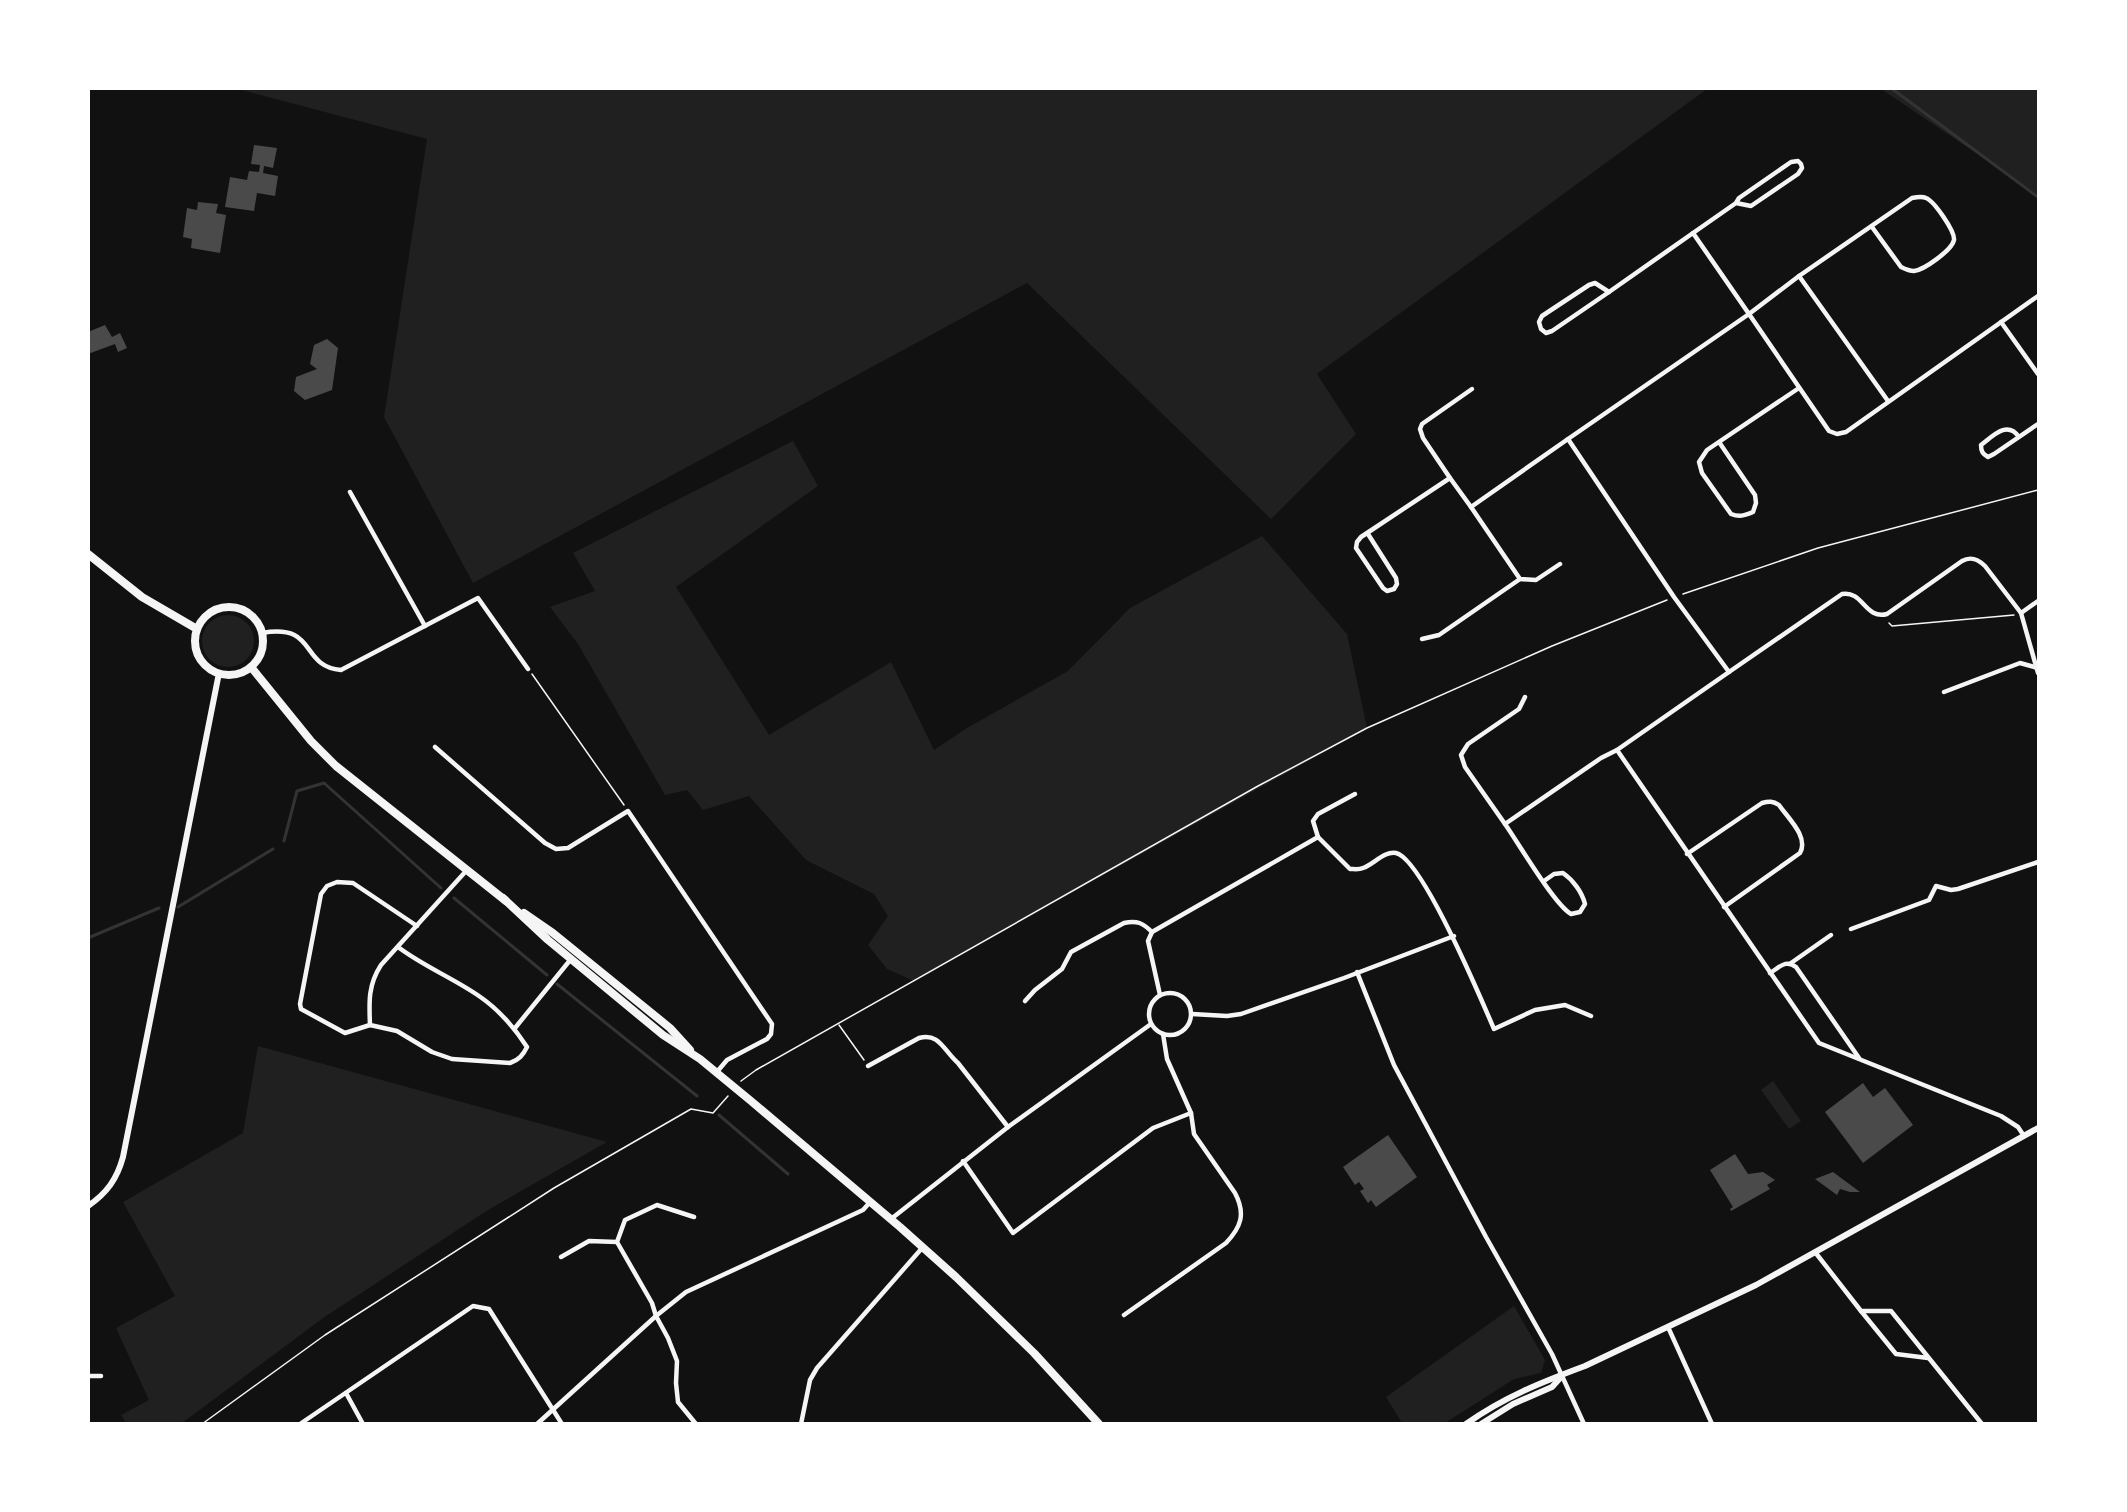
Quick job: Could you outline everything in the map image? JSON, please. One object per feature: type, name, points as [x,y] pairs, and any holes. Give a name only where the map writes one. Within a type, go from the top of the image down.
[{"type":"main road","points":[[88,554],[142,597],[196,629]]},
{"type":"main road","points":[[227,607],[238,608],[249,614],[257,622],[262,633],[261,651],[250,667],[230,675],[219,674],[209,669],[201,661],[196,651],[194,640],[196,629],[208,614],[227,607]]},
{"type":"main road","points":[[250,667],[311,741],[336,766],[466,871],[553,933],[670,1028],[716,1073],[956,1276],[1034,1353],[1099,1424]]},
{"type":"main road","points":[[502,898],[663,1035],[700,1059]]},
{"type":"street","points":[[1609,292],[1595,283],[1588,285],[1542,316],[1539,322],[1541,329],[1546,333],[1552,331],[1609,292],[1736,203],[1739,198],[1791,162],[1801,164],[1802,168],[1798,174],[1751,206],[1736,203]]},
{"type":"street","points":[[1471,507],[1912,198],[1926,197],[1932,201],[1953,231],[1954,239],[1947,251],[1923,268],[1915,271],[1907,270],[1901,267],[1872,227]]},
{"type":"street","points":[[1693,233],[1829,431],[1838,434],[1846,432],[2038,296]]},
{"type":"street","points":[[1799,276],[1888,401]]},
{"type":"street","points":[[2001,322],[2038,374]]},
{"type":"street","points":[[1719,442],[1755,495],[1756,503],[1753,512],[1745,516],[1731,513],[1699,467],[1699,462],[1707,450],[1799,388]]},
{"type":"street","points":[[1472,389],[1422,423],[1420,429],[1423,438],[1520,579]]},
{"type":"street","points":[[2019,437],[2007,428],[2001,430],[1981,445],[1981,450],[1988,457],[2019,437],[2038,424]]},
{"type":"street","points":[[1568,440],[1674,597],[1729,672]]},
{"type":"street","points":[[1368,534],[1396,578],[1397,584],[1394,590],[1387,591],[1383,588],[1356,548],[1357,542],[1368,534],[1450,478]]},
{"type":"street","points":[[350,492],[425,626]]},
{"type":"street","points":[[1505,824],[1601,758],[1617,750],[1842,594],[1854,594],[1868,610],[1880,616],[1893,611],[1962,561],[1970,558],[1980,561],[2021,613],[2038,669]]},
{"type":"street","points":[[1422,639],[1439,635],[1520,579],[1536,580],[1560,564]]},
{"type":"street","points":[[262,633],[278,630],[291,632],[301,639],[316,660],[330,669],[341,670],[478,598],[528,669]]},
{"type":"street","points":[[2021,613],[2038,601]]},
{"type":"street","points":[[1944,692],[2020,663],[2038,669]]},
{"type":"street","points":[[88,1206],[109,1188],[118,1174],[123,1157],[219,674]]},
{"type":"street","points":[[1525,697],[1519,710],[1468,744],[1461,755],[1465,767],[1564,910],[1571,914],[1580,912],[1585,904],[1571,879],[1563,873],[1554,874],[1544,881]]},
{"type":"street","points":[[435,747],[545,843],[555,849],[568,848],[628,811],[772,1024],[771,1034],[767,1039],[727,1060],[716,1073]]},
{"type":"street","points":[[1617,750],[1819,1042],[2001,1116],[2018,1127],[2024,1136]]},
{"type":"street","points":[[1355,794],[1318,814],[1313,821],[1318,837],[1350,868],[1361,869],[1387,854],[1397,853],[1410,862],[1454,936],[1494,1029],[1535,1010],[1565,1005],[1591,1016]]},
{"type":"street","points":[[1687,854],[1762,803],[1773,801],[1779,805],[1802,838],[1803,848],[1800,854],[1724,907]]},
{"type":"street","points":[[1160,995],[1148,941],[1152,932],[1318,837]]},
{"type":"street","points":[[1851,929],[1929,900],[1936,886],[1958,890],[2038,862]]},
{"type":"street","points":[[370,1025],[368,997],[371,984],[381,965],[466,871]]},
{"type":"street","points":[[398,947],[413,959],[480,997],[515,1029],[527,1047],[517,1061],[510,1064],[452,1059],[432,1052],[397,1031],[370,1025],[345,1033],[302,1010],[300,1004],[321,894],[327,886],[337,882],[353,883],[417,926]]},
{"type":"street","points":[[1025,1001],[1062,969],[1071,951],[1132,921],[1142,923],[1152,932]]},
{"type":"street","points":[[1770,973],[1791,963],[1830,935]]},
{"type":"street","points":[[1192,1014],[1227,1016],[1241,1014],[1454,936]]},
{"type":"street","points":[[515,1029],[571,959]]},
{"type":"street","points":[[1791,963],[1859,1059]]},
{"type":"street","points":[[1357,972],[1394,1065],[1563,1376],[1584,1424]]},
{"type":"street","points":[[1169,993],[1182,996],[1187,1001],[1192,1014],[1189,1025],[1180,1033],[1169,1036],[1151,1024],[1149,1010],[1160,995],[1169,993]]},
{"type":"street","points":[[891,1219],[1008,1126],[1151,1024]]},
{"type":"street","points":[[1124,1315],[1226,1244],[1238,1231],[1242,1213],[1236,1193],[1194,1134],[1191,1113],[1167,1059],[1163,1034]]},
{"type":"street","points":[[868,1066],[920,1038],[928,1036],[936,1038],[1008,1126]]},
{"type":"street","points":[[963,1161],[1013,1233],[1153,1128],[1191,1113]]},
{"type":"street","points":[[1466,1424],[1509,1396],[1548,1378],[1563,1376],[1756,1285],[2038,1128]]},
{"type":"street","points":[[537,1424],[656,1316],[686,1292],[862,1210],[871,1202]]},
{"type":"street","points":[[694,1217],[657,1205],[625,1220],[617,1242],[652,1303],[668,1338],[677,1361],[678,1402],[696,1424]]},
{"type":"street","points":[[561,1257],[589,1241],[617,1242]]},
{"type":"street","points":[[801,1424],[810,1380],[817,1368],[923,1247]]},
{"type":"street","points":[[1815,1252],[1896,1354],[1929,1358]]},
{"type":"street","points":[[300,1424],[473,1306],[489,1309],[562,1424]]},
{"type":"street","points":[[1862,1311],[1891,1311],[1982,1424]]},
{"type":"street","points":[[1668,1327],[1712,1424]]},
{"type":"street","points":[[88,1376],[101,1376]]},
{"type":"street","points":[[1481,1424],[1513,1404],[1552,1387],[1563,1376]]},
{"type":"street","points":[[346,1392],[363,1424]]},
{"type":"path","points":[[202,1424],[326,1335],[554,1188],[691,1109],[713,1113],[745,1076],[1248,792],[1367,728],[1552,646],[1674,597],[1818,548],[2038,490]]},
{"type":"path","points":[[1880,616],[1892,626],[2021,613]]},
{"type":"path","points":[[528,669],[628,811]]},
{"type":"path","points":[[838,1024],[868,1066]]},
{"type":"shaded area","points":[[238,89],[1707,89],[1317,374],[1356,434],[1271,519],[1027,283],[473,583],[384,417],[427,139]]},
{"type":"shaded area","points":[[1881,89],[2038,89],[2038,195]]},
{"type":"shaded area","points":[[793,441],[818,486],[676,587],[769,735],[891,662],[934,750],[967,728],[1068,671],[1130,608],[1262,536],[1347,634],[1367,728],[914,981],[887,969],[868,945],[888,916],[874,894],[806,860],[749,796],[703,810],[687,790],[665,795],[578,644],[550,607],[595,591],[573,553]]},
{"type":"shaded area","points":[[228,615],[242,619],[250,627],[254,641],[250,655],[242,663],[228,667],[214,663],[206,655],[202,641],[206,627],[214,619]]},
{"type":"shaded area","points":[[258,1046],[607,1142],[488,1210],[323,1318],[182,1423],[126,1423],[121,1415],[149,1400],[116,1328],[175,1296],[123,1202],[243,1133]]},
{"type":"shaded area","points":[[1773,1081],[1801,1121],[1789,1129],[1761,1090]]},
{"type":"shaded area","points":[[1514,1306],[1545,1360],[1541,1373],[1514,1379],[1445,1423],[1402,1423],[1386,1397]]},
{"type":"building","points":[[254,145],[277,148],[273,168],[264,166],[263,173],[278,176],[275,196],[257,193],[254,211],[225,207],[230,177],[247,180],[249,171],[259,172],[260,165],[251,164]]},
{"type":"building","points":[[198,202],[218,204],[216,213],[226,215],[220,253],[191,248],[192,239],[183,237],[187,208],[197,210]]},
{"type":"building","points":[[105,325],[112,337],[120,333],[127,348],[118,352],[115,344],[88,354],[88,332]]},
{"type":"building","points":[[327,339],[338,348],[332,390],[305,400],[294,391],[296,377],[317,369],[310,364],[314,345]]},
{"type":"building","points":[[1863,1083],[1873,1097],[1885,1088],[1913,1125],[1863,1163],[1825,1112]]},
{"type":"building","points":[[1388,1135],[1417,1177],[1376,1207],[1371,1200],[1368,1203],[1360,1191],[1364,1189],[1359,1182],[1355,1185],[1343,1167]]},
{"type":"building","points":[[1735,1154],[1748,1174],[1763,1172],[1775,1180],[1767,1185],[1770,1189],[1731,1211],[1733,1207],[1710,1170]]},
{"type":"building","points":[[1833,1172],[1860,1192],[1840,1189],[1837,1195],[1815,1179]]},
{"type":"waterway","points":[[1891,88],[2038,197]]},
{"type":"waterway","points":[[284,841],[297,791],[324,783],[441,888]]},
{"type":"waterway","points":[[178,907],[273,849]]},
{"type":"waterway","points":[[454,898],[547,975]]},
{"type":"waterway","points":[[88,938],[159,908]]},
{"type":"waterway","points":[[557,984],[697,1096]]},
{"type":"waterway","points":[[719,1115],[788,1174]]}]
